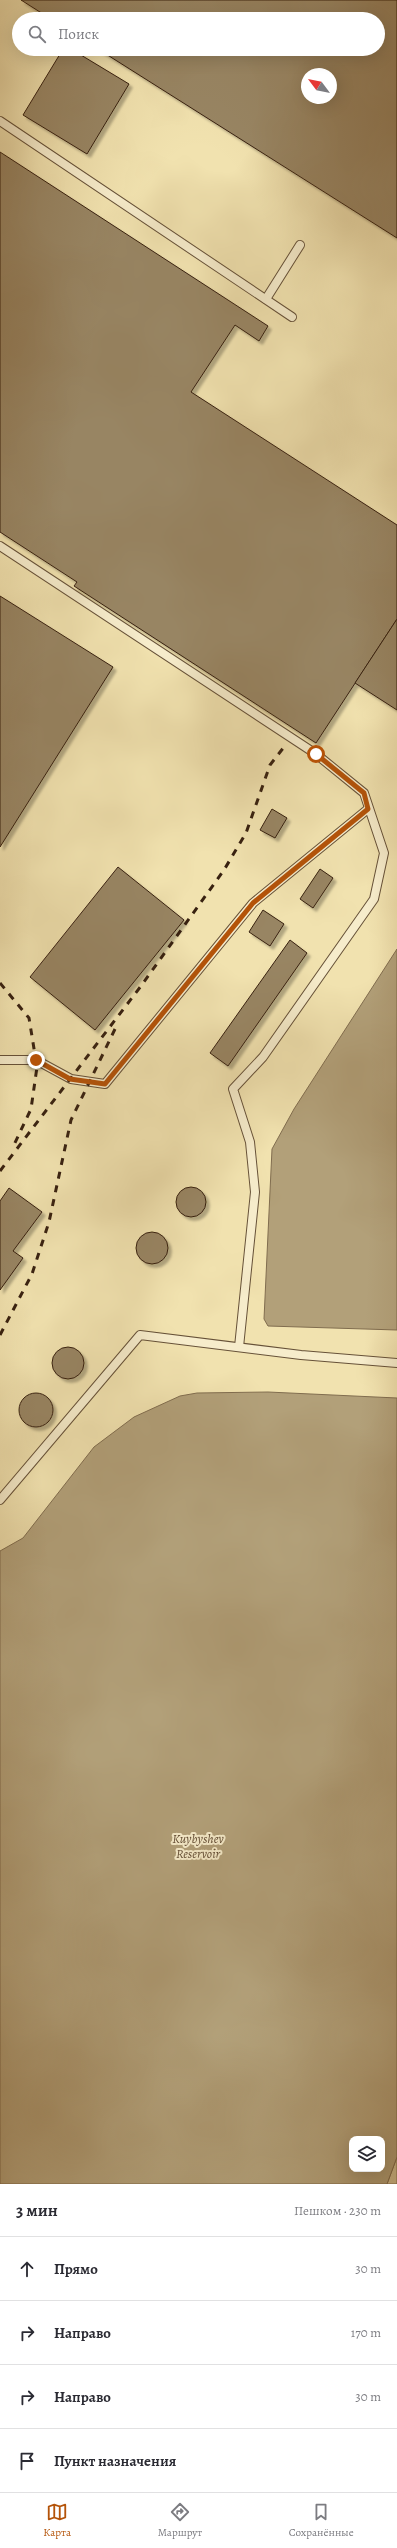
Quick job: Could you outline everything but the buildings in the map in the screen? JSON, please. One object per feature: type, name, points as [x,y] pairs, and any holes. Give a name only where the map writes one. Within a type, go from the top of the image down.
[{"type":"lane","points":[[0,121],[292,317]]},
{"type":"lane","points":[[266,299],[300,245]]},
{"type":"lane","points":[[0,546],[316,754],[364,793],[368,809],[384,853],[374,899],[263,1057],[233,1089],[250,1142],[255,1192],[239,1347]]},
{"type":"lane","points":[[0,1060],[36,1060],[70,1079],[105,1084],[253,903],[368,809]]},
{"type":"lane","points":[[0,1500],[140,1335],[239,1347],[397,1362]]},
{"type":"shaded area","points":[[397,2157],[397,2184],[387,2184]]},
{"type":"water","points":[[397,949],[397,1330],[268,1326],[264,1319],[272,1149],[294,1109]]},
{"type":"water","name":"Kuybyshev Reservoir","points":[[268,1392],[397,1398],[397,2157],[387,2184],[0,2184],[0,1551],[23,1538],[94,1447],[134,1417],[180,1396],[197,1393]]},
{"type":"railway","points":[[0,1171],[141,986],[224,870],[246,833],[270,765],[284,747]]},
{"type":"railway","points":[[0,983],[29,1018],[37,1067],[31,1109],[12,1149]]},
{"type":"railway","points":[[0,1335],[32,1274],[49,1222],[71,1120],[116,1027]]},
{"type":"route","points":[[36,1060],[70,1079],[88,1083],[105,1084],[161,1018],[253,903],[368,809],[364,793],[316,754]]}]
